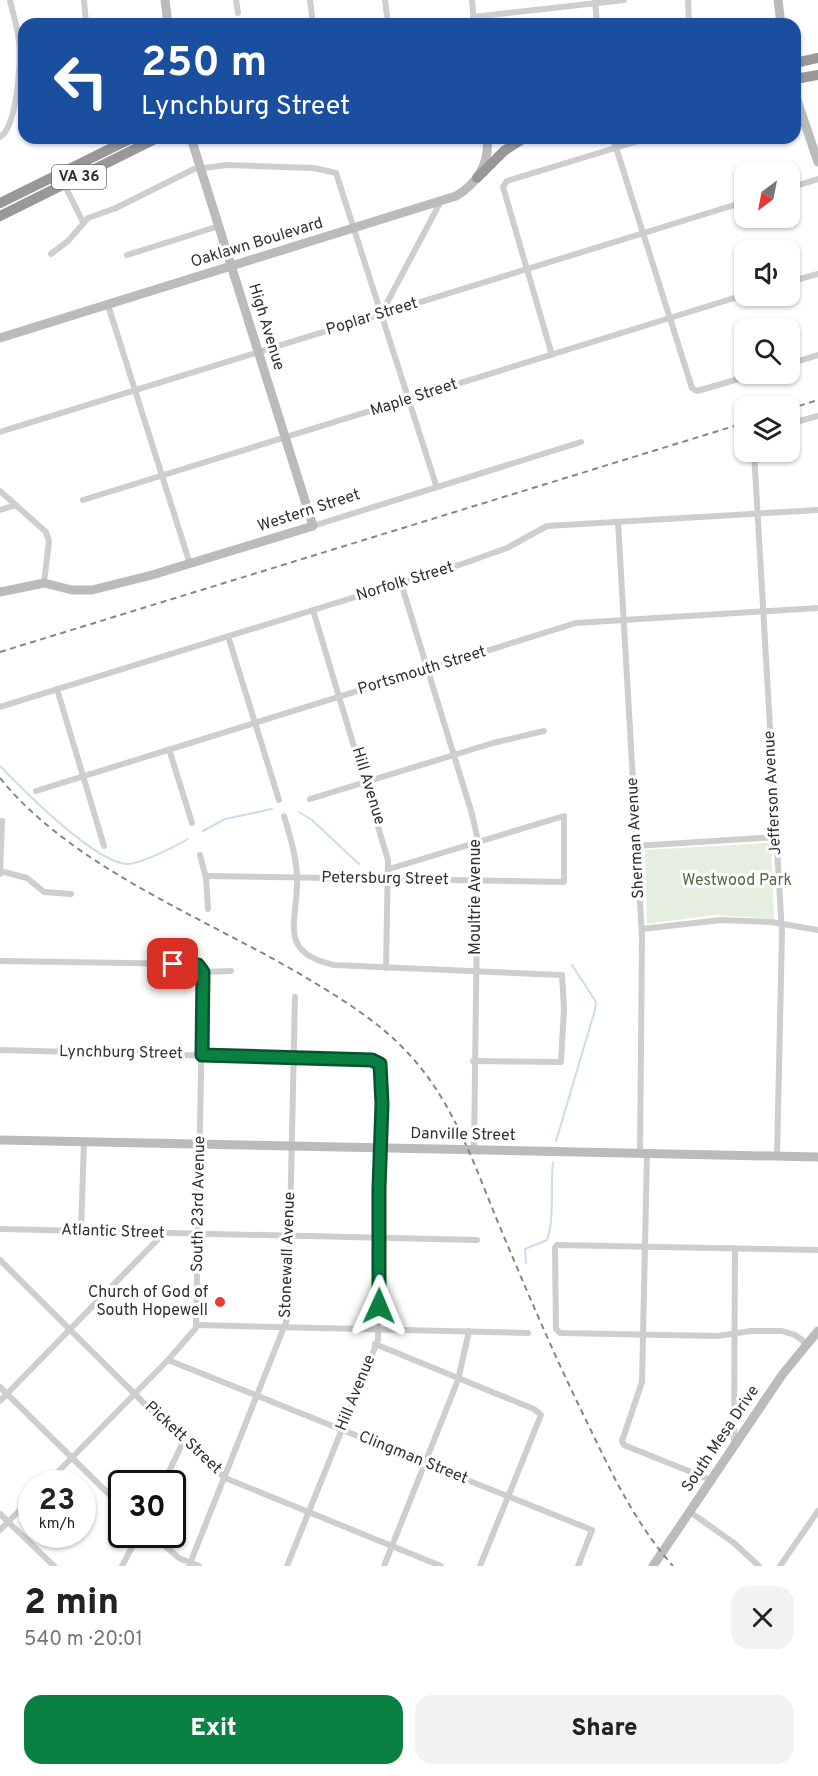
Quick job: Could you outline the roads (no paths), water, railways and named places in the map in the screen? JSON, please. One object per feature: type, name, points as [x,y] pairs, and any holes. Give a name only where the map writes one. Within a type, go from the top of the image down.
[{"type":"highway","points":[[801,62],[818,58]]},
{"type":"highway","points":[[801,78],[818,75]]},
{"type":"highway","name":"VA 36","points":[[0,216],[122,144]]},
{"type":"highway","name":"VA 36","points":[[0,203],[143,144]]},
{"type":"highway","points":[[477,178],[504,151],[515,144]]},
{"type":"street","points":[[10,0],[18,35]]},
{"type":"street","points":[[84,0],[86,18]]},
{"type":"street","points":[[165,0],[167,18]]},
{"type":"street","points":[[236,0],[238,13]]},
{"type":"street","points":[[310,0],[312,18]]},
{"type":"street","points":[[385,0],[387,18]]},
{"type":"street","points":[[472,0],[474,18]]},
{"type":"street","points":[[487,18],[595,2],[624,0]]},
{"type":"street","points":[[688,0],[689,18]]},
{"type":"street","points":[[778,0],[780,18]]},
{"type":"street","points":[[595,2],[596,18]]},
{"type":"street","points":[[0,137],[8,130],[15,96],[18,53]]},
{"type":"street","points":[[801,112],[818,162]]},
{"type":"street","name":"High Avenue","points":[[193,144],[313,526]]},
{"type":"street","points":[[477,178],[485,162],[486,144]]},
{"type":"street","points":[[615,144],[692,388],[697,391],[734,380]]},
{"type":"street","points":[[552,355],[502,191],[505,183],[629,144]]},
{"type":"street","points":[[51,254],[68,241],[83,222],[180,174],[201,168],[228,165],[314,168],[336,172],[436,485]]},
{"type":"street","name":"Oaklawn Boulevard","points":[[0,338],[441,201],[462,193],[477,178]]},
{"type":"street","points":[[62,179],[83,222]]},
{"type":"street","points":[[800,185],[818,179]]},
{"type":"street","points":[[381,314],[383,306],[441,201]]},
{"type":"street","name":"Poplar Street","points":[[0,432],[734,205]]},
{"type":"street","points":[[127,255],[219,226]]},
{"type":"street","points":[[800,279],[818,274]]},
{"type":"street","name":"Maple Street","points":[[83,500],[734,298]]},
{"type":"street","points":[[108,305],[190,564]]},
{"type":"street","points":[[800,361],[818,355]]},
{"type":"street","points":[[800,421],[818,416]]},
{"type":"street","name":"Western Street","points":[[44,583],[72,590],[92,590],[190,564],[436,485],[581,442]]},
{"type":"street","name":"Jefferson Avenue","points":[[754,462],[781,924],[777,1156]]},
{"type":"street","points":[[0,491],[37,523],[48,537],[44,583],[0,592]]},
{"type":"street","points":[[0,510],[16,505]]},
{"type":"street","name":"Norfolk Street","points":[[0,707],[491,554],[547,526],[818,510]]},
{"type":"street","name":"Sherman Avenue","points":[[618,522],[642,929],[645,1246],[641,1390],[623,1443],[711,1480]]},
{"type":"street","name":"Moultrie Avenue","points":[[401,583],[472,814],[478,841],[473,1061],[474,1150]]},
{"type":"street","name":"Portsmouth Street","points":[[36,791],[570,625],[818,608]]},
{"type":"street","name":"Hill Avenue","points":[[313,610],[383,838],[389,869],[386,968]]},
{"type":"street","points":[[228,636],[279,800]]},
{"type":"street","points":[[57,689],[104,846]]},
{"type":"street","points":[[310,799],[544,730]]},
{"type":"street","points":[[169,749],[192,823]]},
{"type":"street","points":[[284,816],[295,854],[297,878],[295,935],[300,949],[309,957],[334,965],[562,975],[564,1009],[561,1062],[473,1061]]},
{"type":"street","name":"Petersburg Street","points":[[206,876],[564,882],[564,816],[478,841]]},
{"type":"street","points":[[2,821],[0,872],[27,878],[44,892],[71,894]]},
{"type":"street","points":[[636,846],[776,837]]},
{"type":"street","points":[[389,869],[478,841]]},
{"type":"street","points":[[200,855],[206,876],[208,909]]},
{"type":"street","points":[[642,929],[721,920],[781,924],[818,930]]},
{"type":"street","points":[[0,961],[190,964],[198,965],[203,972],[231,971]]},
{"type":"street","name":"South 23rd Avenue","points":[[197,1324],[203,972]]},
{"type":"street","name":"Stonewall Avenue","points":[[190,1564],[285,1327],[289,1311],[295,998]]},
{"type":"street","name":"Lynchburg Street","points":[[0,1050],[372,1060],[382,1068]]},
{"type":"street","name":"Hill Avenue","points":[[287,1566],[375,1344],[378,1328],[382,1068]]},
{"type":"street","name":"Danville Street","points":[[0,1140],[818,1157]]},
{"type":"street","points":[[81,1231],[84,1142]]},
{"type":"street","name":"Atlantic Street","points":[[0,1229],[162,1235],[477,1240]]},
{"type":"street","points":[[0,1401],[162,1235]]},
{"type":"street","points":[[807,1344],[795,1335],[782,1331],[718,1336],[558,1331],[554,1287],[555,1248],[557,1245],[818,1250]]},
{"type":"street","points":[[734,1447],[735,1248]]},
{"type":"street","name":"Pickett Street","points":[[0,1260],[183,1442],[225,1478],[441,1566]]},
{"type":"street","points":[[0,1272],[6,1266]]},
{"type":"street","points":[[59,1470],[168,1360],[192,1334],[197,1324],[528,1333]]},
{"type":"street","points":[[384,1566],[458,1380],[469,1331]]},
{"type":"street","name":"South Mesa Drive","points":[[653,1566],[782,1375],[818,1331]]},
{"type":"street","points":[[375,1344],[534,1410],[540,1415],[480,1566]]},
{"type":"street","name":"Clingman Street","points":[[168,1360],[592,1530],[578,1566]]},
{"type":"street","points":[[0,1387],[108,1494]]},
{"type":"street","points":[[170,1470],[183,1442]]},
{"type":"street","points":[[780,1566],[818,1511]]},
{"type":"street","points":[[0,1530],[18,1512]]},
{"type":"street","points":[[690,1512],[734,1543],[759,1566]]},
{"type":"street","points":[[0,1514],[54,1566]]},
{"type":"street","points":[[122,1566],[132,1548]]},
{"type":"street","points":[[167,1548],[179,1558],[199,1566]]},
{"type":"waterway","points":[[0,766],[60,824],[114,861],[128,864],[142,861],[188,839]]},
{"type":"waterway","points":[[203,831],[225,819],[272,809]]},
{"type":"waterway","points":[[299,812],[312,820],[359,864]]},
{"type":"waterway","points":[[556,1141],[596,1002],[572,965]]},
{"type":"waterway","points":[[526,1263],[525,1249],[547,1240],[552,1212],[553,1162]]},
{"type":"railway","points":[[800,406],[818,400]]},
{"type":"railway","points":[[0,652],[734,426]]},
{"type":"railway","points":[[0,778],[31,811],[67,841],[148,892],[276,960],[343,1000],[381,1028],[416,1062],[442,1098],[463,1138],[550,1344],[614,1476],[646,1532],[673,1566]]},
{"type":"place","name":"Church of God of South Hopewell","points":[[220,1302]]},
{"type":"park label","name":"Westwood Park","points":[[737,881]]}]
